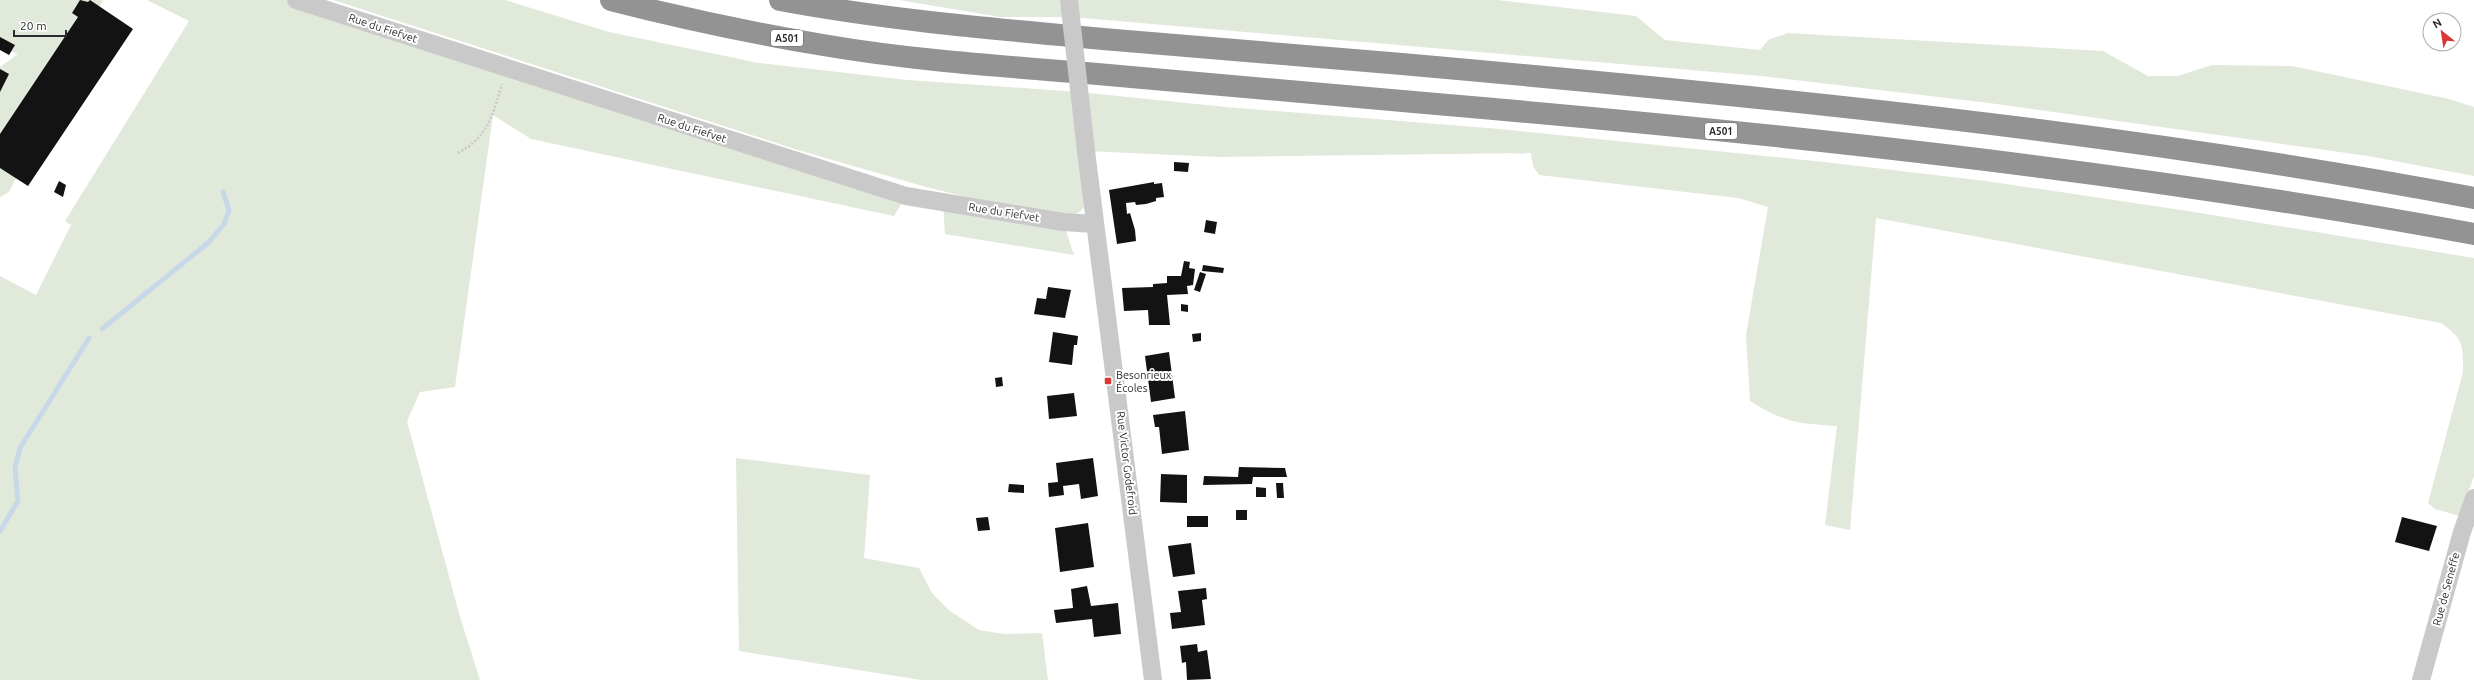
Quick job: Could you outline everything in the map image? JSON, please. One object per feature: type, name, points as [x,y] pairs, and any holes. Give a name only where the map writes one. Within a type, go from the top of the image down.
[{"type":"highway","name":"A501","points":[[611,0],[696,22],[828,46],[965,63],[1603,118],[1926,153],[2136,180],[2370,215],[2474,234]]},
{"type":"highway","points":[[780,0],[839,11],[985,28],[1442,68],[1921,116],[2143,144],[2374,179],[2474,198]]},
{"type":"street","name":"Rue du Fiefvet","points":[[296,0],[906,196],[1063,222],[1095,224]]},
{"type":"street","name":"Rue Victor Godefroid","points":[[1069,0],[1095,224],[1153,680]]},
{"type":"street","name":"Rue de Seneffe","points":[[2421,680],[2462,532],[2474,498]]},
{"type":"path","points":[[458,153],[473,145],[487,127],[493,115],[506,68]]},
{"type":"green space","points":[[0,0],[103,0],[9,192],[0,197],[0,67],[18,54],[0,47]]},
{"type":"green space","points":[[147,0],[296,0],[906,196],[894,216],[531,139],[493,115],[455,387],[420,392],[407,421],[460,617],[480,680],[0,680],[0,276],[36,295],[71,225],[65,221],[189,21]]},
{"type":"green space","points":[[333,0],[505,0],[609,32],[759,63],[908,80],[1079,92],[1226,107],[1500,129],[1824,162],[1986,181],[2188,211],[2474,258],[2474,476],[2460,516],[2435,509],[2428,503],[2463,372],[2461,343],[2449,329],[2441,323],[1876,218],[1850,530],[1825,525],[1837,426],[1792,421],[1782,418],[1750,401],[1746,335],[1768,207],[1738,198],[1539,175],[1533,166],[1531,153],[1219,157],[1087,151],[1085,205],[1081,211],[1064,221],[926,187],[798,150]]},
{"type":"green space","points":[[899,0],[1497,0],[1636,16],[1665,40],[1760,50],[1768,40],[1788,33],[2103,51],[2148,76],[2178,76],[2212,65],[2292,66],[2449,99],[2474,107],[2474,176],[2368,156],[1989,103],[1761,76],[1071,17],[1000,17]]},
{"type":"green space","points":[[943,202],[1063,222],[1074,255],[945,234]]},
{"type":"green space","points":[[736,458],[870,475],[864,558],[919,568],[932,593],[950,611],[979,630],[1004,634],[1042,633],[1048,680],[921,680],[739,651]]},
{"type":"building","points":[[80,0],[88,2],[90,0],[133,29],[28,186],[0,168],[0,134],[78,17],[72,13]]},
{"type":"building","points":[[0,37],[15,45],[9,55],[0,50]]},
{"type":"building","points":[[0,69],[9,74],[0,92]]},
{"type":"building","points":[[1174,162],[1189,163],[1188,172],[1174,171]]},
{"type":"building","points":[[59,181],[66,185],[63,197],[54,192]]},
{"type":"building","points":[[1154,182],[1154,184],[1162,183],[1164,197],[1156,198],[1156,201],[1146,204],[1136,205],[1135,202],[1126,203],[1127,214],[1130,213],[1135,230],[1136,241],[1117,244],[1109,190]]},
{"type":"building","points":[[1206,220],[1217,222],[1215,234],[1204,232]]},
{"type":"building","points":[[1184,261],[1190,262],[1189,268],[1195,269],[1193,285],[1187,286],[1188,294],[1167,295],[1170,325],[1149,325],[1148,310],[1124,311],[1122,288],[1153,287],[1153,284],[1167,283],[1167,276],[1181,276]]},
{"type":"building","points":[[1203,265],[1224,268],[1223,273],[1202,271]]},
{"type":"building","points":[[1200,272],[1206,274],[1200,292],[1194,290]]},
{"type":"building","points":[[1048,287],[1071,290],[1065,318],[1034,314],[1037,298],[1046,299]]},
{"type":"building","points":[[1181,304],[1188,305],[1188,312],[1181,311]]},
{"type":"building","points":[[1053,332],[1078,336],[1077,345],[1074,345],[1072,365],[1049,362]]},
{"type":"building","points":[[1201,333],[1201,341],[1193,342],[1192,334]]},
{"type":"building","points":[[1169,352],[1175,398],[1151,402],[1145,356]]},
{"type":"building","points":[[1002,377],[1003,386],[996,387],[995,378]]},
{"type":"building","points":[[1074,393],[1077,416],[1049,419],[1047,396]]},
{"type":"building","points":[[1185,411],[1189,450],[1162,454],[1159,427],[1155,427],[1153,415]]},
{"type":"building","points":[[1093,458],[1098,496],[1081,499],[1079,484],[1063,486],[1064,495],[1049,497],[1048,483],[1058,482],[1056,463]]},
{"type":"building","points":[[1239,467],[1285,468],[1287,477],[1253,477],[1252,484],[1203,485],[1204,476],[1238,477]]},
{"type":"building","points":[[1161,474],[1187,475],[1187,503],[1160,502]]},
{"type":"building","points":[[1276,483],[1283,483],[1284,498],[1277,498]]},
{"type":"building","points":[[1009,484],[1024,485],[1024,493],[1008,492]]},
{"type":"building","points":[[1256,487],[1266,488],[1266,497],[1256,497]]},
{"type":"building","points":[[1236,510],[1247,510],[1247,520],[1236,520]]},
{"type":"building","points":[[1187,516],[1208,516],[1208,527],[1187,527]]},
{"type":"building","points":[[988,517],[990,530],[978,531],[976,518]]},
{"type":"building","points":[[2402,517],[2437,526],[2429,551],[2395,542]]},
{"type":"building","points":[[1088,523],[1094,567],[1060,572],[1055,528]]},
{"type":"building","points":[[1191,543],[1195,574],[1173,577],[1168,546]]},
{"type":"building","points":[[1087,586],[1091,606],[1118,603],[1121,634],[1094,637],[1092,619],[1056,623],[1054,610],[1073,608],[1071,589]]},
{"type":"building","points":[[1206,588],[1207,599],[1202,600],[1205,625],[1172,629],[1170,613],[1181,612],[1178,591]]},
{"type":"building","points":[[1197,644],[1198,652],[1207,650],[1211,679],[1187,680],[1186,662],[1182,663],[1180,646]]},
{"type":"waterway","points":[[102,329],[209,242],[224,224],[229,210],[223,192]]},
{"type":"waterway","points":[[0,531],[18,501],[15,468],[20,448],[89,338]]},
{"type":"place","name":"Besonrieux Écoles","points":[[1108,381]]}]
